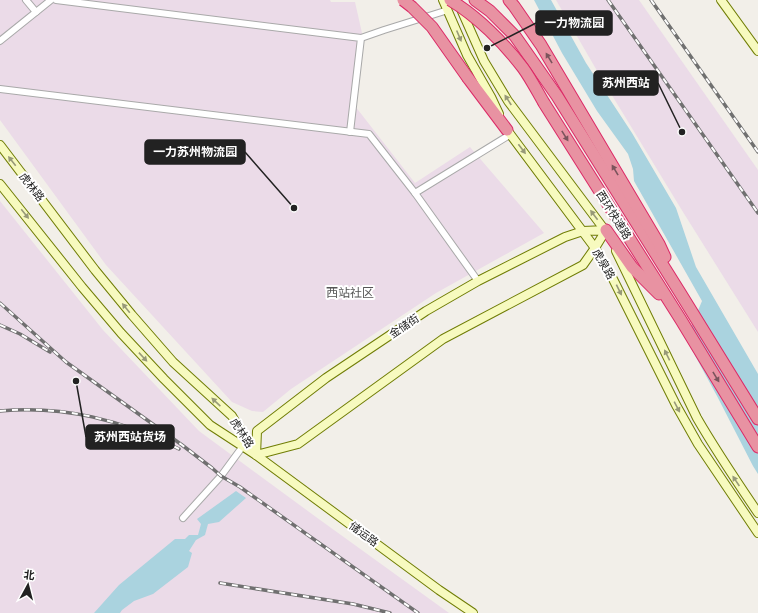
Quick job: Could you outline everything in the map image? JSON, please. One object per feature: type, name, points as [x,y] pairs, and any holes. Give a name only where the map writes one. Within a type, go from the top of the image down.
[{"type":"highway","points":[[403,0],[412,7],[432,28],[509,132]]},
{"type":"highway","name":"西环快速路","points":[[475,0],[490,11],[515,36],[557,96],[691,309],[758,419]]},
{"type":"highway","points":[[509,0],[540,45],[659,244],[679,291]]},
{"type":"highway","name":"西环快速路","points":[[449,5],[483,25],[505,46],[523,69],[681,320],[758,447]]},
{"type":"highway","points":[[606,230],[632,267],[672,307]]},
{"type":"street","points":[[26,0],[36,12]]},
{"type":"street","points":[[0,41],[51,0]]},
{"type":"street","points":[[56,0],[361,38],[449,5]]},
{"type":"street","name":"虎泉路","points":[[443,0],[449,5],[467,54],[509,132],[595,248],[613,279],[676,405],[698,444],[758,533]]},
{"type":"street","name":"虎泉路","points":[[456,0],[484,61],[508,101],[606,230],[700,423],[728,469],[758,513]]},
{"type":"street","points":[[721,0],[758,51]]},
{"type":"street","points":[[350,132],[361,38]]},
{"type":"street","points":[[0,89],[369,134],[415,193],[478,281]]},
{"type":"street","points":[[415,193],[509,132]]},
{"type":"street","name":"虎林路","points":[[0,145],[95,270],[132,315],[173,362],[232,416],[256,455]]},
{"type":"street","name":"虎林路","points":[[0,184],[82,287],[121,333],[164,379],[210,425],[256,455]]},
{"type":"street","name":"金储街","points":[[256,455],[257,431],[326,378],[426,311],[478,281],[565,237],[583,230],[606,230]]},
{"type":"street","points":[[256,455],[298,444],[442,339],[583,265],[606,230]]},
{"type":"street","points":[[183,518],[221,476],[243,446]]},
{"type":"street","name":"储运路","points":[[256,455],[439,590],[473,613]]},
{"type":"shaded area","points":[[0,0],[330,0],[331,2],[355,2],[362,33],[355,106],[415,183],[470,147],[544,233],[436,293],[291,389],[263,412],[252,411],[232,402],[106,265],[0,120]]},
{"type":"shaded area","points":[[556,0],[639,0],[758,170],[758,332],[683,212]]},
{"type":"shaded area","points":[[0,201],[103,330],[199,431],[449,613],[0,613]]},
{"type":"water","points":[[534,0],[551,0],[586,63],[632,133],[676,208],[696,267],[758,374],[758,474],[686,339],[702,301],[634,181],[633,169],[628,154],[597,111],[562,53]]},
{"type":"water","points":[[236,491],[246,498],[219,522],[208,524],[205,535],[196,540],[189,551],[192,553],[188,567],[153,594],[134,601],[120,613],[94,613],[119,585],[175,539],[185,539],[189,535],[198,535],[201,524],[197,519]]},
{"type":"railway","points":[[608,0],[758,213]]},
{"type":"railway","points":[[651,0],[758,152]]},
{"type":"railway","points":[[0,303],[66,362],[182,445],[221,476],[240,487],[418,613]]},
{"type":"railway","points":[[0,325],[20,334],[50,352]]},
{"type":"railway","points":[[0,411],[46,410],[92,417],[137,430],[179,449]]},
{"type":"railway","points":[[220,583],[353,604],[390,613]]},
{"type":"place","name":"一力物流园","points":[[487,48]]},
{"type":"place","name":"苏州西站","points":[[682,132]]},
{"type":"place","name":"一力苏州物流园","points":[[294,208]]},
{"type":"place","name":"苏州西站货场","points":[[76,381]]},
{"type":"district","name":"西站社区","points":[[350,293]]}]
